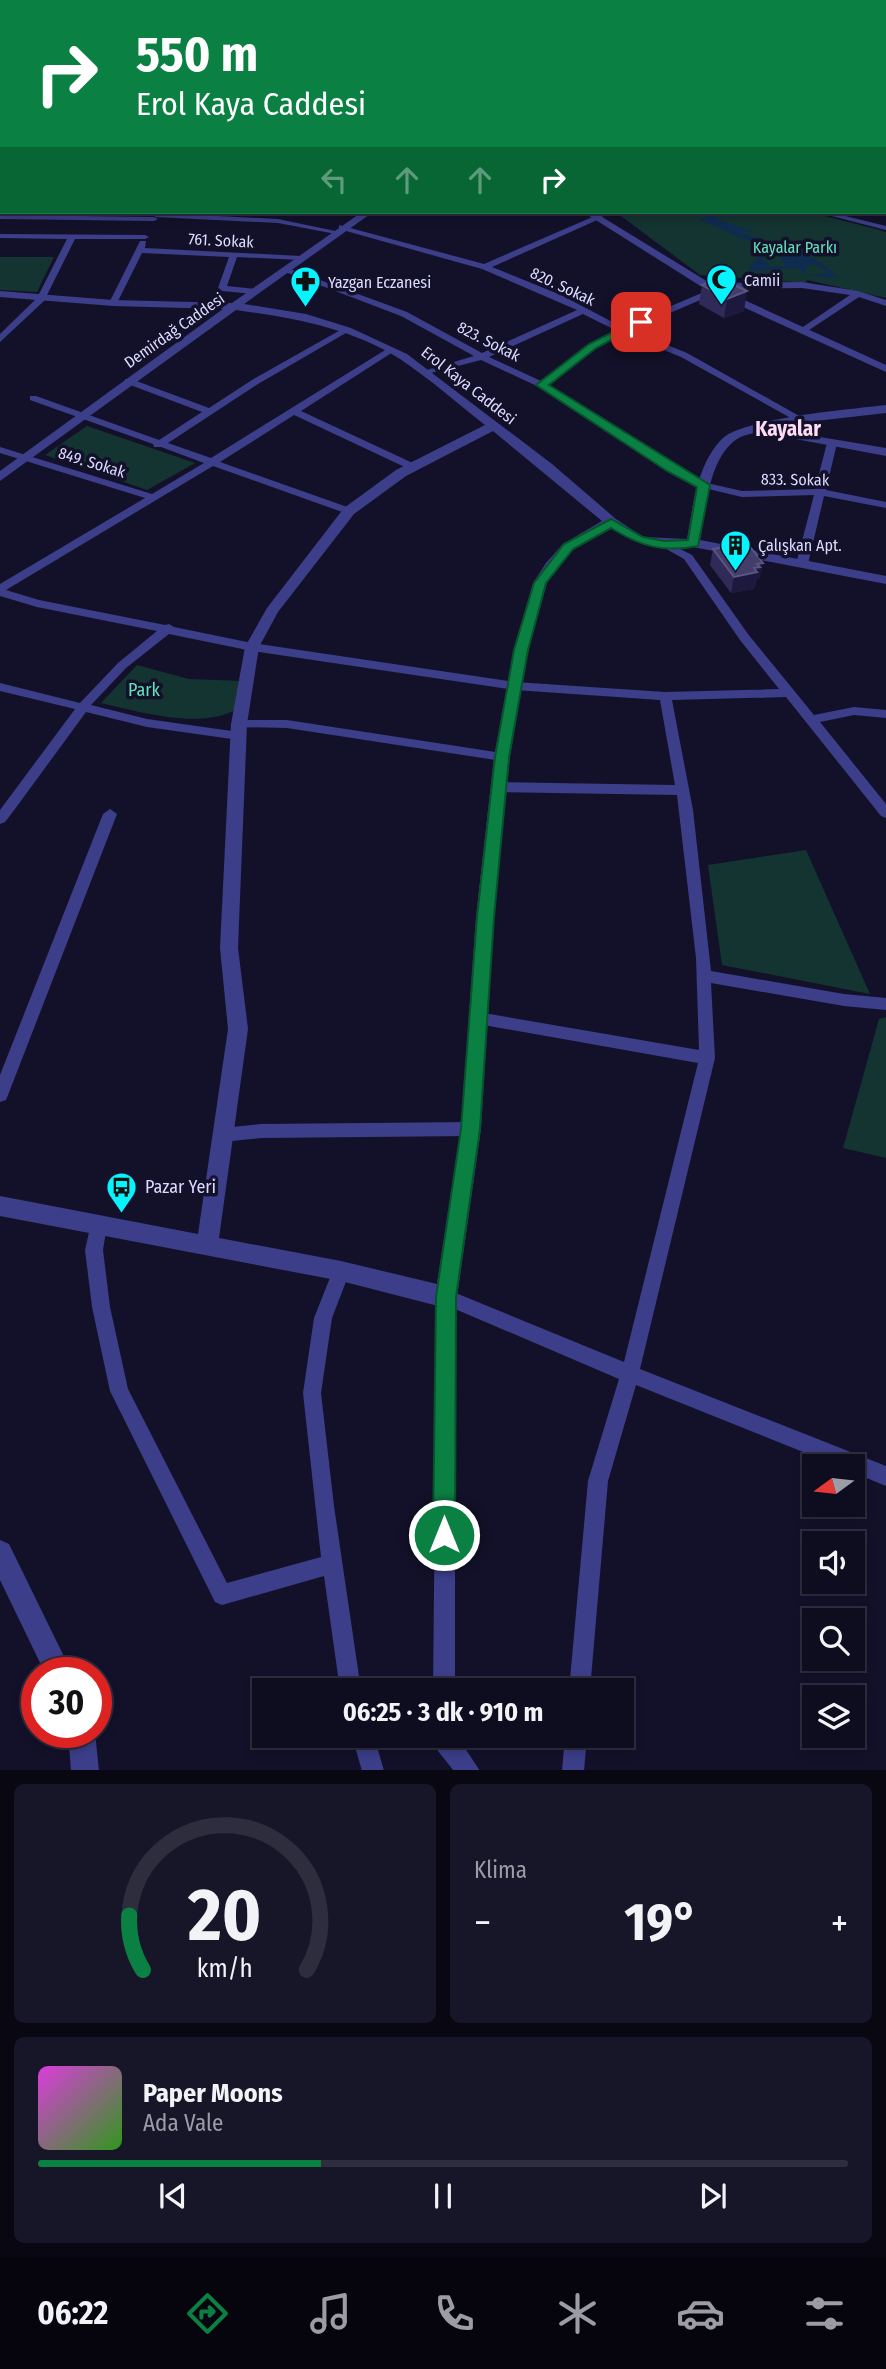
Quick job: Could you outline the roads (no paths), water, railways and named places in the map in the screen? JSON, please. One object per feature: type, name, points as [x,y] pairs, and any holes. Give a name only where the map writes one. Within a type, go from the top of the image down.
[{"type":"street","name":"Demirdağ Caddesi","points":[[0,477],[128,381],[365,214]]},
{"type":"street","points":[[485,267],[594,214],[714,290],[886,369]]},
{"type":"street","points":[[828,214],[886,228]]},
{"type":"street","name":"820. Sokak","points":[[0,217],[157,215],[278,221],[339,230],[485,267],[584,310],[622,330],[684,355],[797,419]]},
{"type":"street","points":[[113,303],[157,215]]},
{"type":"street","points":[[0,236],[145,237]]},
{"type":"street","points":[[0,339],[41,299],[72,237]]},
{"type":"street","name":"761. Sokak","points":[[139,250],[301,257]]},
{"type":"street","points":[[234,254],[222,288],[254,291]]},
{"type":"street","name":"823. Sokak","points":[[284,270],[404,314],[482,357],[542,385],[671,469],[704,485]]},
{"type":"street","points":[[542,385],[593,346],[622,330],[725,286],[802,285],[858,294],[886,303]]},
{"type":"street","name":"Erol Kaya Caddesi","points":[[0,294],[113,303],[234,306],[302,316],[347,330],[390,350],[426,373],[547,467],[611,522],[639,540],[665,544],[693,543],[886,580]]},
{"type":"street","points":[[803,331],[858,294]]},
{"type":"street","points":[[426,373],[482,357],[584,310]]},
{"type":"street","points":[[158,445],[209,411],[347,330]]},
{"type":"street","points":[[0,590],[390,350]]},
{"type":"street","points":[[128,381],[209,411]]},
{"type":"street","points":[[33,398],[79,417],[349,511]]},
{"type":"street","points":[[693,543],[704,485],[727,440],[752,430],[797,419],[886,409]]},
{"type":"street","points":[[294,411],[413,467]]},
{"type":"street","points":[[207,1245],[238,1029],[229,948],[239,730],[252,648],[272,611],[349,511],[413,467],[493,426]]},
{"type":"street","points":[[752,430],[886,452]]},
{"type":"street","points":[[802,564],[832,443]]},
{"type":"street","name":"849. Sokak","points":[[0,450],[152,496]]},
{"type":"street","name":"833. Sokak","points":[[704,485],[742,494],[820,492],[886,505]]},
{"type":"street","points":[[444,1678],[446,1297],[471,1129],[478,1018],[502,757],[521,650],[540,583],[568,547],[611,522]]},
{"type":"street","points":[[665,544],[688,557],[744,637],[886,813]]},
{"type":"street","points":[[0,590],[37,603],[169,628],[252,648],[515,686],[665,696],[788,693]]},
{"type":"street","points":[[0,819],[28,785],[82,708],[108,679],[169,628]]},
{"type":"street","points":[[0,687],[147,723],[239,730],[287,724],[502,757]]},
{"type":"street","points":[[581,1678],[598,1480],[630,1374],[707,1058],[703,976],[683,790],[665,696]]},
{"type":"street","points":[[810,720],[854,712],[886,714]]},
{"type":"street","points":[[499,787],[683,790]]},
{"type":"street","points":[[0,1095],[110,814]]},
{"type":"street","points":[[703,976],[844,1000],[886,1004]]},
{"type":"street","points":[[478,1018],[707,1058]]},
{"type":"street","points":[[223,1135],[261,1131],[471,1129]]},
{"type":"street","points":[[0,1206],[341,1271],[446,1297],[886,1476]]},
{"type":"street","points":[[98,1225],[94,1250],[101,1307],[120,1391],[222,1595],[332,1564]]},
{"type":"street","points":[[341,1271],[323,1318],[312,1393],[332,1564],[349,1678]]},
{"type":"street","points":[[0,1553],[51,1657]]},
{"type":"street","points":[[83,1748],[85,1770]]},
{"type":"street","points":[[367,1748],[373,1770]]},
{"type":"street","points":[[450,1748],[469,1770]]},
{"type":"street","points":[[572,1770],[575,1748]]},
{"type":"water","points":[[702,214],[758,233],[740,233],[760,238],[763,242],[746,240],[698,220],[706,217]]},
{"type":"water","points":[[770,238],[816,260],[837,277],[808,275],[830,273],[813,264],[806,267],[806,274],[796,268],[751,271],[749,268],[761,253],[765,254],[763,259],[770,266],[786,266],[777,253],[762,252],[762,244],[777,245],[777,242]]},
{"type":"place","name":"Camii","points":[[721,307]]},
{"type":"place","name":"Yazgan Eczanesi","points":[[305,309]]},
{"type":"place","name":"Çalışkan Apt.","points":[[735,572]]},
{"type":"place","name":"Pazar Yeri","points":[[122,1214]]},
{"type":"district","name":"Kayalar","points":[[788,429]]},
{"type":"park label","name":"Kayalar Parkı","points":[[795,247]]},
{"type":"park label","name":"Park","points":[[144,690]]}]
